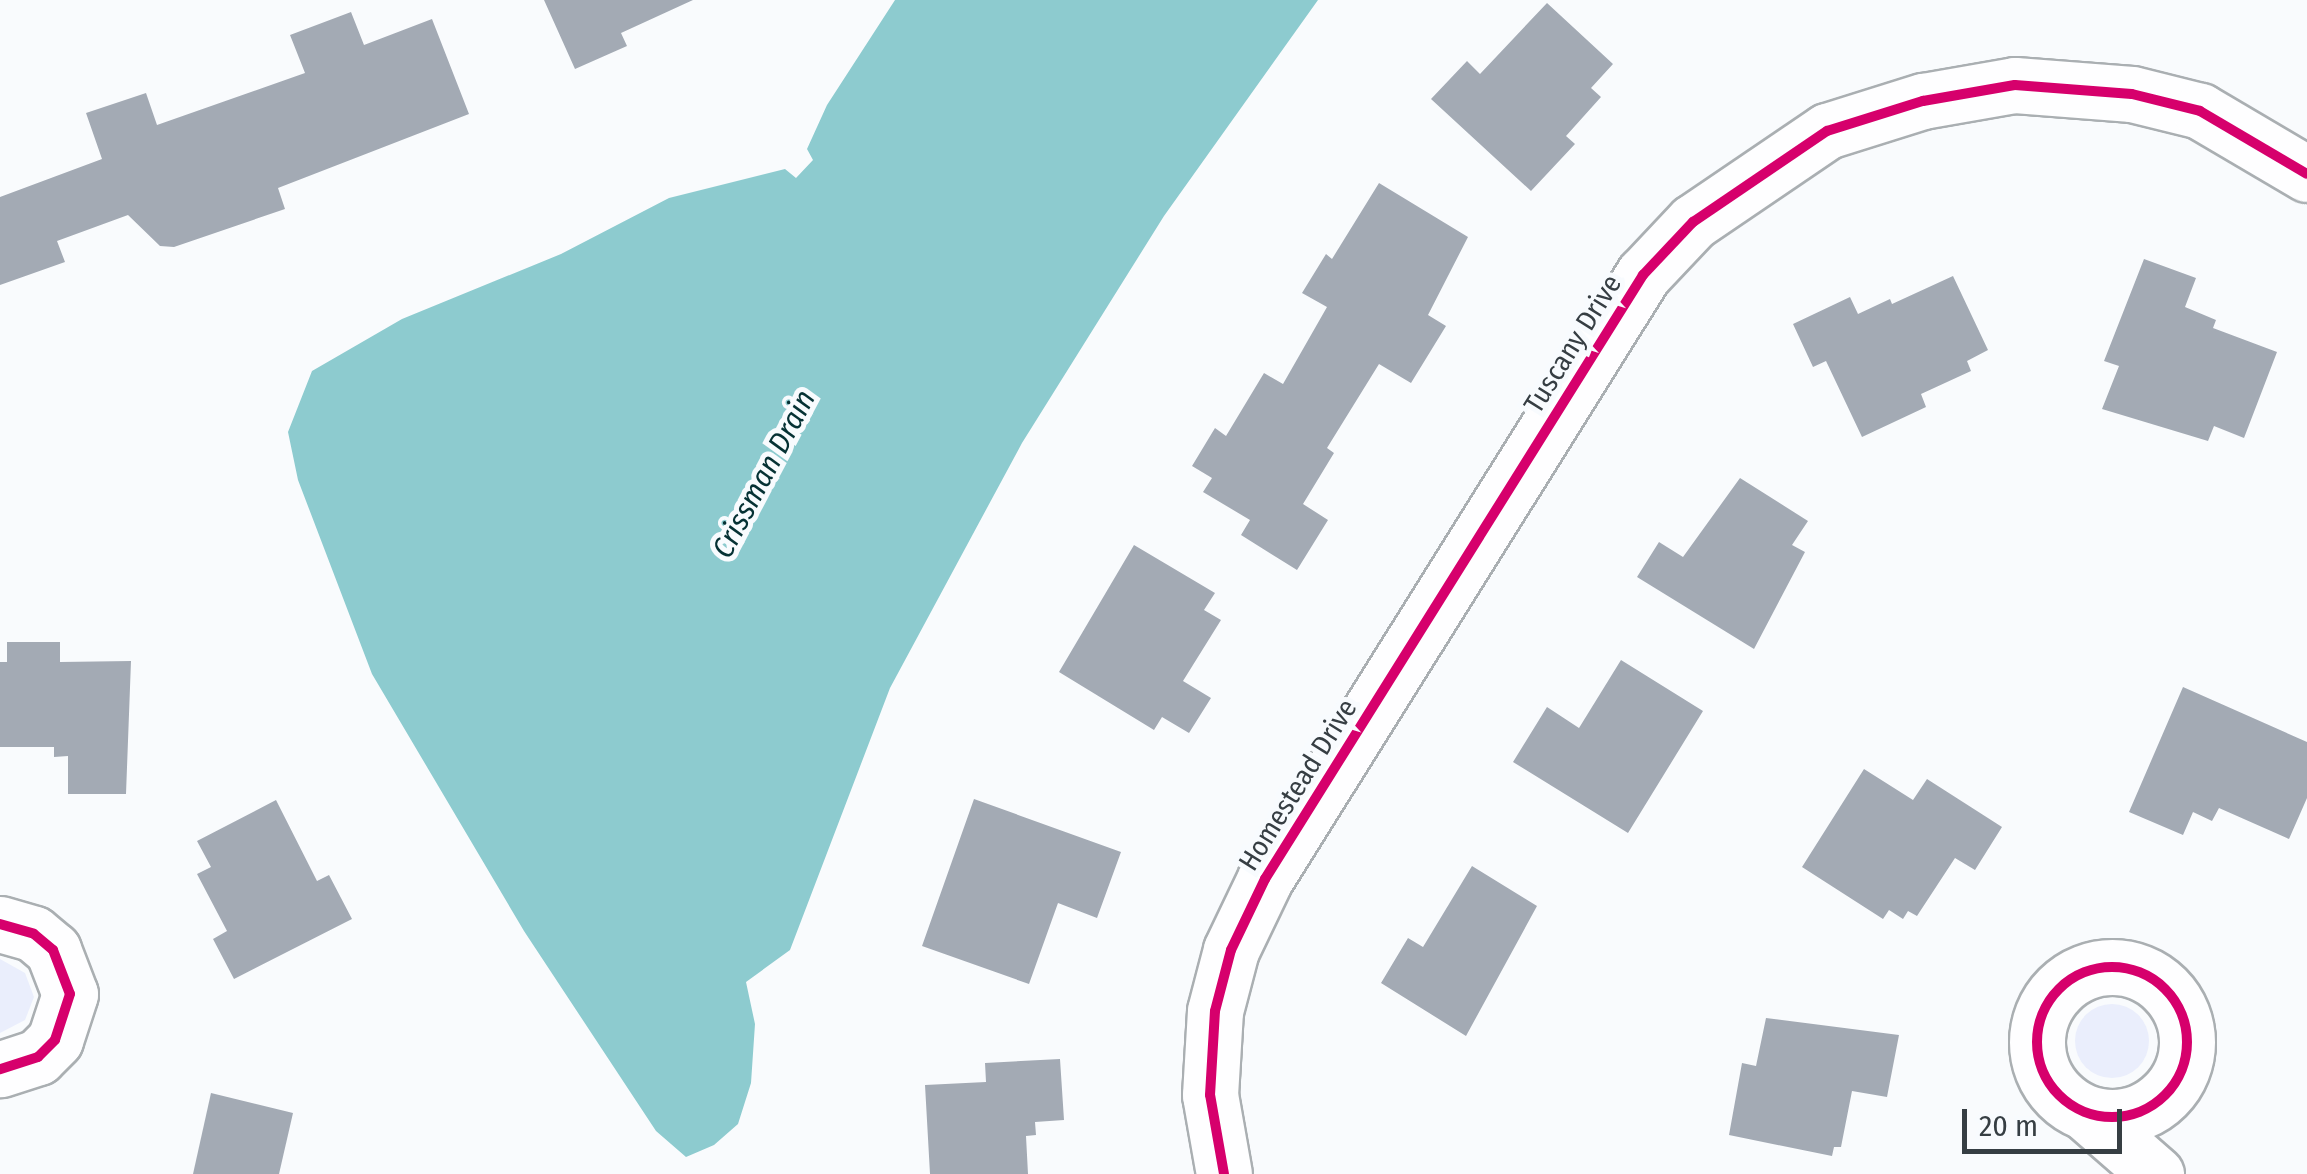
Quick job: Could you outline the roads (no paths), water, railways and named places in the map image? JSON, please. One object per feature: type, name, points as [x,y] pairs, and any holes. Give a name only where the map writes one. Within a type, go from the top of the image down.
[{"type":"street","name":"Tuscany Drive","points":[[1467,556],[1643,276],[1693,222],[1827,132],[1923,101],[2016,85],[2132,94],[2200,111],[2307,174]]},
{"type":"street","name":"Homestead Drive","points":[[1224,1174],[1210,1095],[1214,1011],[1230,950],[1265,879],[1467,556]]},
{"type":"street","points":[[0,924],[34,934],[52,950],[70,994],[55,1040],[38,1056],[0,1068]]},
{"type":"street","points":[[2156,1174],[2048,1082],[2036,1036],[2056,991],[2100,968],[2136,972],[2168,992],[2187,1037],[2164,1132],[2167,1174]]},
{"type":"street","points":[[2086,1113],[2135,1113],[2174,1085]]},
{"type":"water","name":"Crissman Drain","points":[[895,0],[1318,0],[1164,216],[1022,443],[890,688],[790,950],[746,982],[755,1024],[751,1083],[738,1124],[714,1145],[686,1157],[656,1131],[524,931],[372,674],[298,480],[288,432],[312,371],[402,319],[561,254],[669,198],[785,169],[796,178],[813,160],[807,149],[827,105]]}]
